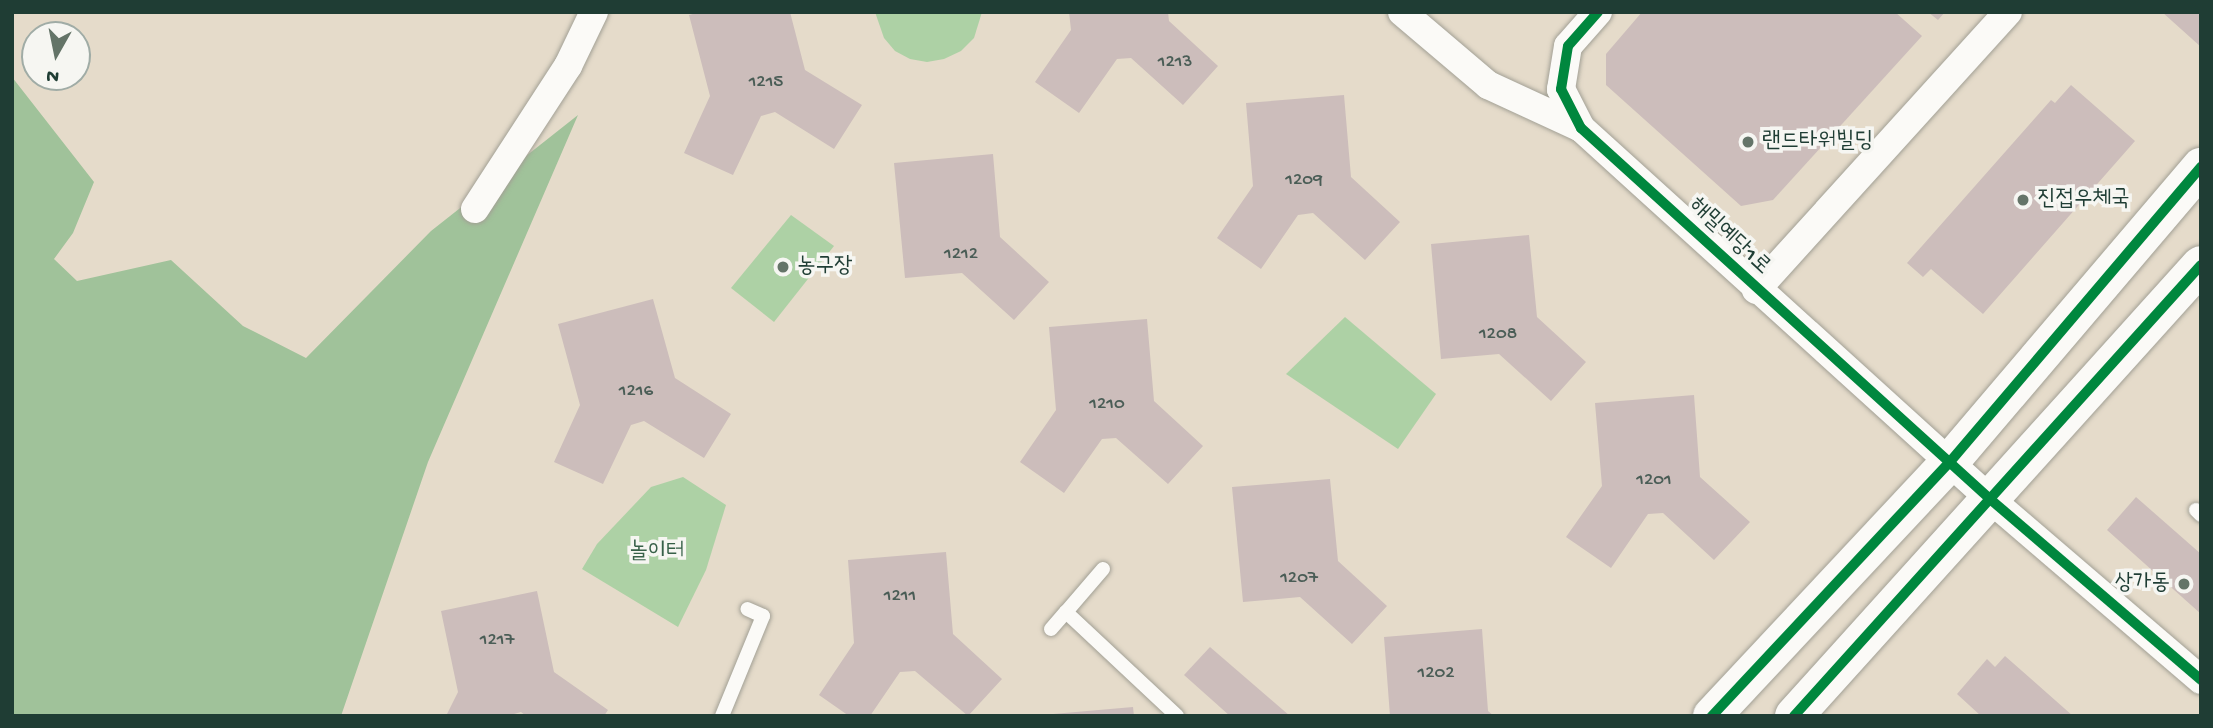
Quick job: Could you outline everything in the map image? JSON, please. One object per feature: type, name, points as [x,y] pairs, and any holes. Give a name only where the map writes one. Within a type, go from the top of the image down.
[{"type":"street","points":[[475,209],[568,66],[594,12]]},
{"type":"street","points":[[1402,12],[1488,85],[1581,128]]},
{"type":"street","name":"해밀예당1로","points":[[1598,12],[1568,47],[1561,89],[1581,128],[1949,463],[2201,680]]},
{"type":"street","name":"해밀예당1로","points":[[1756,290],[2008,12]]},
{"type":"street","points":[[1712,716],[1949,463],[2201,167]]},
{"type":"street","points":[[1794,716],[2201,265]]},
{"type":"lane","points":[[1051,629],[1103,569]]},
{"type":"lane","points":[[722,716],[763,616],[747,609]]},
{"type":"lane","points":[[1066,612],[1177,716]]},
{"type":"green space","points":[[875,12],[982,12],[974,38],[961,51],[944,59],[927,62],[910,59],[895,51],[884,38]]},
{"type":"green space","points":[[12,77],[94,182],[73,233],[54,259],[77,281],[171,260],[243,326],[306,358],[431,231],[578,115],[428,462],[341,716],[12,716]]},
{"type":"green space","name":"농구장","points":[[791,215],[834,246],[774,322],[731,288]]},
{"type":"green space","points":[[1345,317],[1436,394],[1398,449],[1286,374]]},
{"type":"green space","name":"놀이터","points":[[683,477],[726,505],[706,570],[678,627],[582,569],[597,544],[651,487]]},
{"type":"building","points":[[700,12],[790,12],[805,70],[862,105],[834,149],[775,112],[761,116],[733,175],[684,153],[710,96],[689,15]]},
{"type":"building","points":[[1069,12],[1168,12],[1169,21],[1218,66],[1183,105],[1131,58],[1117,59],[1079,113],[1035,82],[1071,30]]},
{"type":"building","name":"랜드타워빌딩","points":[[1642,12],[1895,12],[1922,36],[1773,200],[1741,206],[1606,85],[1606,54]]},
{"type":"building","points":[[1928,12],[1945,12],[1938,20]]},
{"type":"building","points":[[2162,12],[2201,12],[2201,47]]},
{"type":"building","name":"진접우체국","points":[[2071,85],[2135,141],[1983,314],[1931,269],[1923,277],[1907,263],[2051,100],[2055,103]]},
{"type":"building","points":[[1344,95],[1351,177],[1400,222],[1365,260],[1313,213],[1298,215],[1261,269],[1217,238],[1253,186],[1246,103]]},
{"type":"building","points":[[993,154],[1000,237],[1049,282],[1014,320],[962,273],[905,278],[894,163]]},
{"type":"building","points":[[1529,235],[1537,317],[1586,362],[1551,401],[1499,354],[1441,359],[1431,244]]},
{"type":"building","points":[[653,299],[675,378],[731,414],[704,458],[644,421],[631,425],[603,484],[554,462],[580,405],[558,324]]},
{"type":"building","points":[[1147,319],[1154,401],[1203,446],[1168,484],[1116,438],[1102,439],[1064,493],[1020,462],[1056,410],[1049,327]]},
{"type":"building","points":[[1694,395],[1700,477],[1750,522],[1714,560],[1663,513],[1648,514],[1611,568],[1566,537],[1602,486],[1595,403]]},
{"type":"building","points":[[1330,479],[1338,561],[1387,606],[1352,644],[1300,597],[1243,602],[1232,487]]},
{"type":"building","name":"상가동","points":[[2136,497],[2201,554],[2201,614],[2107,530]]},
{"type":"building","points":[[946,552],[953,634],[1002,679],[968,716],[915,671],[900,672],[870,716],[849,716],[819,695],[854,643],[848,560]]},
{"type":"building","points":[[537,591],[554,672],[608,710],[604,716],[526,716],[521,712],[507,716],[446,716],[458,692],[441,611]]},
{"type":"building","points":[[1482,629],[1488,711],[1494,716],[1390,716],[1384,637]]},
{"type":"building","points":[[1210,647],[1290,716],[1230,716],[1184,675]]},
{"type":"building","points":[[2005,656],[2073,716],[1981,716],[1957,694],[1987,659],[1995,667]]},
{"type":"building","points":[[1133,707],[1134,716],[1053,716],[1053,714]]},
{"type":"cycle path","points":[[1598,12],[1568,46],[1561,89],[1581,128],[1990,499],[2201,680]]},
{"type":"cycle path","points":[[1712,716],[1949,463],[2201,167]]},
{"type":"cycle path","points":[[1794,716],[2201,265]]},
{"type":"place","name":"랜드타워빌딩","points":[[1748,142]]},
{"type":"place","name":"진접우체국","points":[[2023,200]]},
{"type":"place","name":"농구장","points":[[783,267]]},
{"type":"place","name":"상가동","points":[[2184,584]]}]
